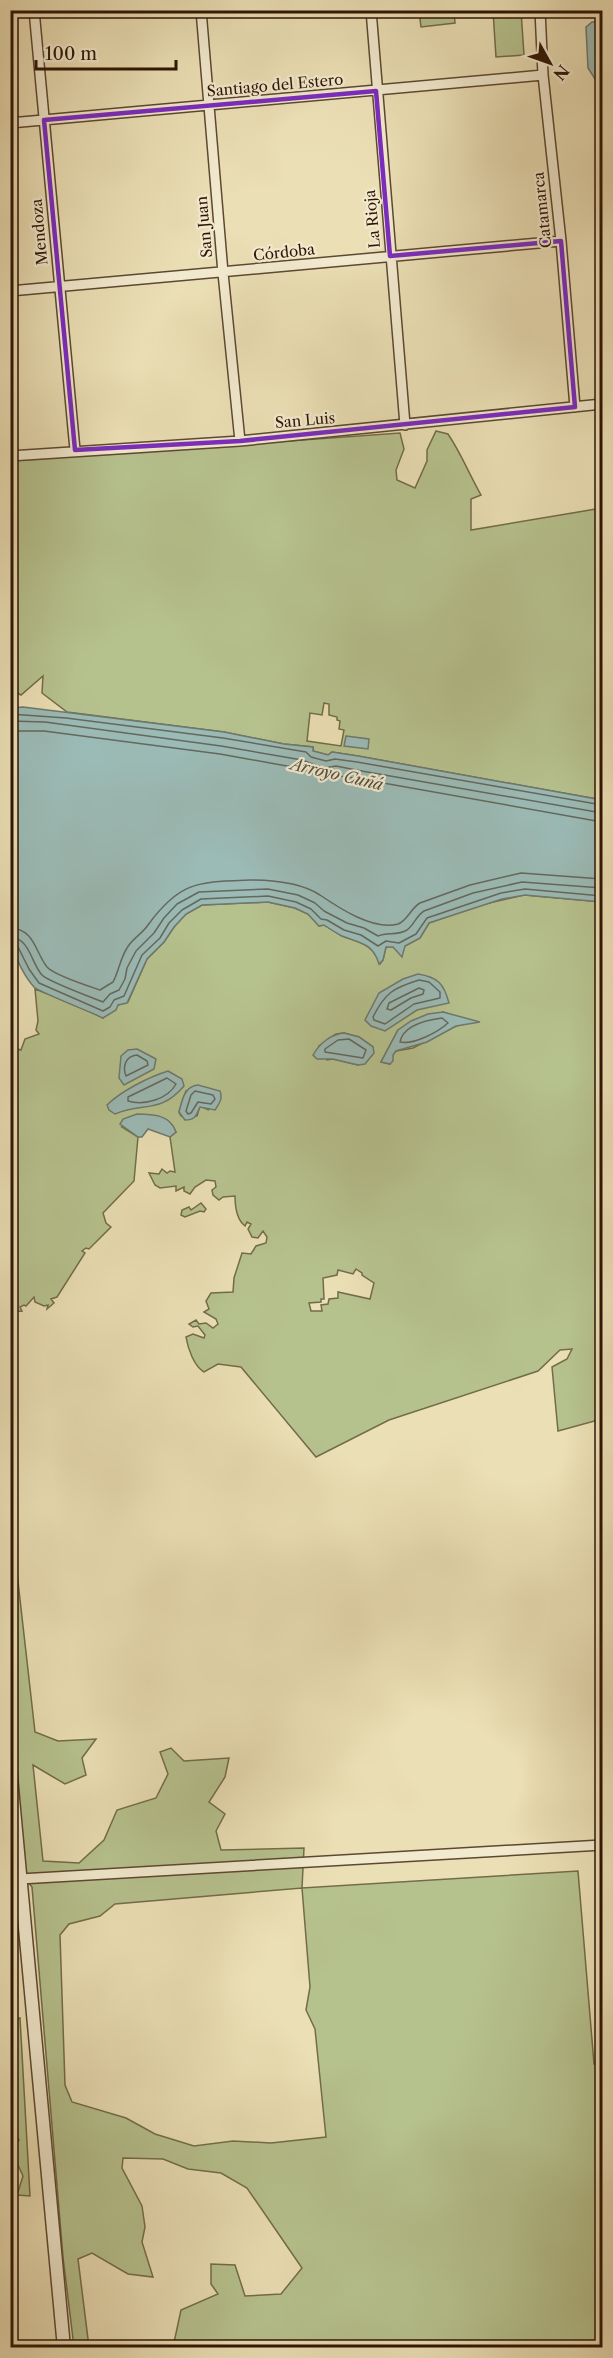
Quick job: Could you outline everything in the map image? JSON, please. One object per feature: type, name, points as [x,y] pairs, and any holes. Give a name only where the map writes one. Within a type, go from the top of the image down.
[{"type":"street","name":"Mendoza","points":[[34,10],[75,450]]},
{"type":"street","name":"San Juan","points":[[201,10],[240,441]]},
{"type":"street","name":"La Rioja","points":[[371,10],[405,425]]},
{"type":"street","name":"Catamarca","points":[[540,10],[543,75],[561,241],[574,407]]},
{"type":"street","name":"Santiago del Estero","points":[[10,123],[543,75]]},
{"type":"street","name":"Córdoba","points":[[10,291],[561,241]]},
{"type":"street","name":"San Luis","points":[[10,456],[240,441],[603,404]]},
{"type":"street","points":[[10,1766],[64,2348]]},
{"type":"street","points":[[20,1879],[603,1845]]},
{"type":"highlighted area","points":[[376,91],[390,256],[561,241],[575,407],[240,441],[75,450],[44,120]]},
{"type":"green space","points":[[419,11],[454,11],[455,23],[421,27]]},
{"type":"green space","points":[[493,11],[521,11],[524,55],[496,57]]},
{"type":"green space","points":[[436,431],[448,434],[457,449],[481,495],[471,499],[471,530],[602,508],[602,800],[358,756],[332,752],[328,755],[313,751],[313,747],[284,744],[224,732],[67,712],[42,693],[43,676],[21,695],[10,689],[10,461],[400,433],[404,449],[396,470],[397,480],[415,488],[427,461],[427,450]],"holes":[[[324,703],[329,704],[329,715],[337,717],[340,721],[339,729],[344,730],[341,746],[307,741],[310,713],[322,715]]]},
{"type":"green space","points":[[524,895],[602,902],[602,1419],[558,1431],[552,1367],[567,1359],[572,1349],[560,1350],[538,1371],[389,1420],[316,1457],[241,1367],[218,1364],[204,1372],[192,1357],[186,1337],[193,1334],[204,1338],[205,1335],[198,1326],[193,1327],[189,1324],[196,1320],[199,1324],[206,1323],[213,1328],[218,1324],[216,1319],[204,1312],[209,1309],[206,1301],[211,1293],[233,1292],[234,1278],[242,1253],[251,1254],[256,1246],[266,1243],[267,1237],[263,1231],[258,1238],[252,1237],[248,1229],[251,1224],[247,1222],[245,1226],[238,1216],[235,1196],[223,1197],[219,1200],[213,1195],[212,1190],[216,1187],[215,1181],[206,1180],[195,1187],[190,1194],[184,1191],[184,1187],[176,1191],[176,1186],[160,1188],[155,1185],[149,1173],[159,1174],[162,1169],[167,1173],[175,1172],[170,1137],[176,1132],[172,1124],[160,1118],[145,1119],[122,1127],[138,1137],[134,1181],[103,1213],[106,1223],[111,1227],[89,1249],[82,1251],[85,1253],[57,1297],[51,1299],[54,1303],[47,1309],[48,1305],[44,1306],[35,1302],[34,1297],[26,1306],[20,1307],[22,1311],[11,1312],[11,1047],[21,1050],[25,1039],[39,1034],[36,1030],[38,1021],[35,989],[103,1018],[118,1005],[128,1002],[147,959],[186,914],[202,905],[268,902],[295,908],[308,914],[319,926],[324,925],[342,936],[365,945],[377,957],[380,964],[386,947],[405,946],[420,938],[429,923],[476,906]],"holes":[[[443,1012],[459,1018],[464,1024],[413,1048],[396,1051],[390,1064],[381,1062],[398,1030]],[[344,1033],[359,1037],[373,1047],[358,1065],[333,1059],[327,1060],[319,1046],[336,1034]],[[186,1091],[209,1110],[200,1106],[197,1116],[181,1116],[179,1112]],[[356,1269],[374,1283],[370,1299],[338,1292],[338,1298],[329,1299],[328,1304],[321,1305],[322,1311],[311,1311],[309,1303],[321,1302],[321,1299],[324,1299],[323,1278],[337,1275],[338,1270],[353,1274]]]},
{"type":"green space","points":[[201,1203],[206,1209],[204,1212],[200,1211],[185,1217],[181,1215],[182,1210],[189,1207],[191,1210]]},
{"type":"green space","points":[[15,1555],[35,1732],[58,1741],[96,1739],[82,1758],[86,1775],[65,1784],[33,1765],[43,1861],[79,1863],[104,1840],[117,1810],[156,1798],[168,1774],[160,1752],[171,1748],[184,1761],[229,1758],[225,1777],[209,1802],[225,1814],[216,1831],[221,1850],[304,1848],[302,1888],[578,1871],[594,2064],[602,2063],[602,2347],[173,2347],[181,2310],[218,2294],[211,2284],[211,2264],[235,2265],[245,2296],[281,2294],[302,2268],[247,2188],[221,2173],[188,2169],[163,2159],[123,2158],[122,2168],[142,2206],[145,2227],[142,2242],[153,2277],[128,2274],[92,2253],[78,2259],[89,2347],[74,2347],[63,2257],[32,1887],[11,1862],[10,1666],[14,1664],[10,1620],[10,1557]],"holes":[[[302,1888],[310,1987],[306,2010],[315,2029],[326,2137],[271,2143],[233,2141],[194,2146],[155,2134],[126,2118],[72,2102],[65,2085],[60,1935],[69,1924],[100,1916],[115,1904]]]},
{"type":"green space","points":[[11,1906],[14,1979],[10,1980]]},
{"type":"green space","points":[[20,2018],[30,2196],[17,2195],[23,2176],[12,2152],[19,2140],[11,2125],[11,2020]]},
{"type":"water","points":[[602,21],[602,79],[595,79],[588,68],[586,27],[592,22]]},
{"type":"water","name":"Arroyo Cuñá","points":[[23,707],[224,732],[284,744],[313,747],[313,751],[328,755],[332,752],[358,756],[602,800],[602,902],[525,895],[502,899],[429,923],[420,938],[405,946],[402,957],[393,947],[386,947],[383,960],[379,964],[373,952],[365,945],[342,936],[324,925],[319,926],[308,914],[295,908],[268,902],[202,905],[186,914],[147,959],[127,1003],[118,1005],[116,1010],[103,1018],[34,987],[23,972],[11,945],[11,708]]},
{"type":"water","points":[[346,736],[369,739],[368,749],[344,746]]},
{"type":"water","points":[[418,974],[435,979],[445,991],[449,1003],[417,1010],[385,1031],[371,1026],[365,1020],[379,993],[403,979]]},
{"type":"water","points":[[443,1012],[480,1022],[456,1026],[427,1042],[396,1051],[390,1064],[381,1062],[398,1030],[411,1021],[428,1014]]},
{"type":"water","points":[[344,1033],[359,1037],[373,1047],[374,1053],[365,1064],[317,1059],[313,1055],[326,1040]]},
{"type":"water","points":[[137,1049],[156,1059],[154,1069],[124,1085],[119,1078],[121,1056],[128,1050]]},
{"type":"water","points":[[168,1071],[182,1079],[184,1086],[175,1095],[151,1106],[115,1114],[109,1110],[107,1105],[127,1090]]},
{"type":"water","points":[[198,1085],[220,1091],[220,1101],[215,1110],[200,1107],[194,1118],[185,1120],[179,1112],[183,1099],[190,1088]]},
{"type":"water","points":[[137,1114],[155,1115],[166,1119],[176,1132],[170,1137],[148,1129],[142,1137],[138,1137],[120,1124],[123,1119]]}]
